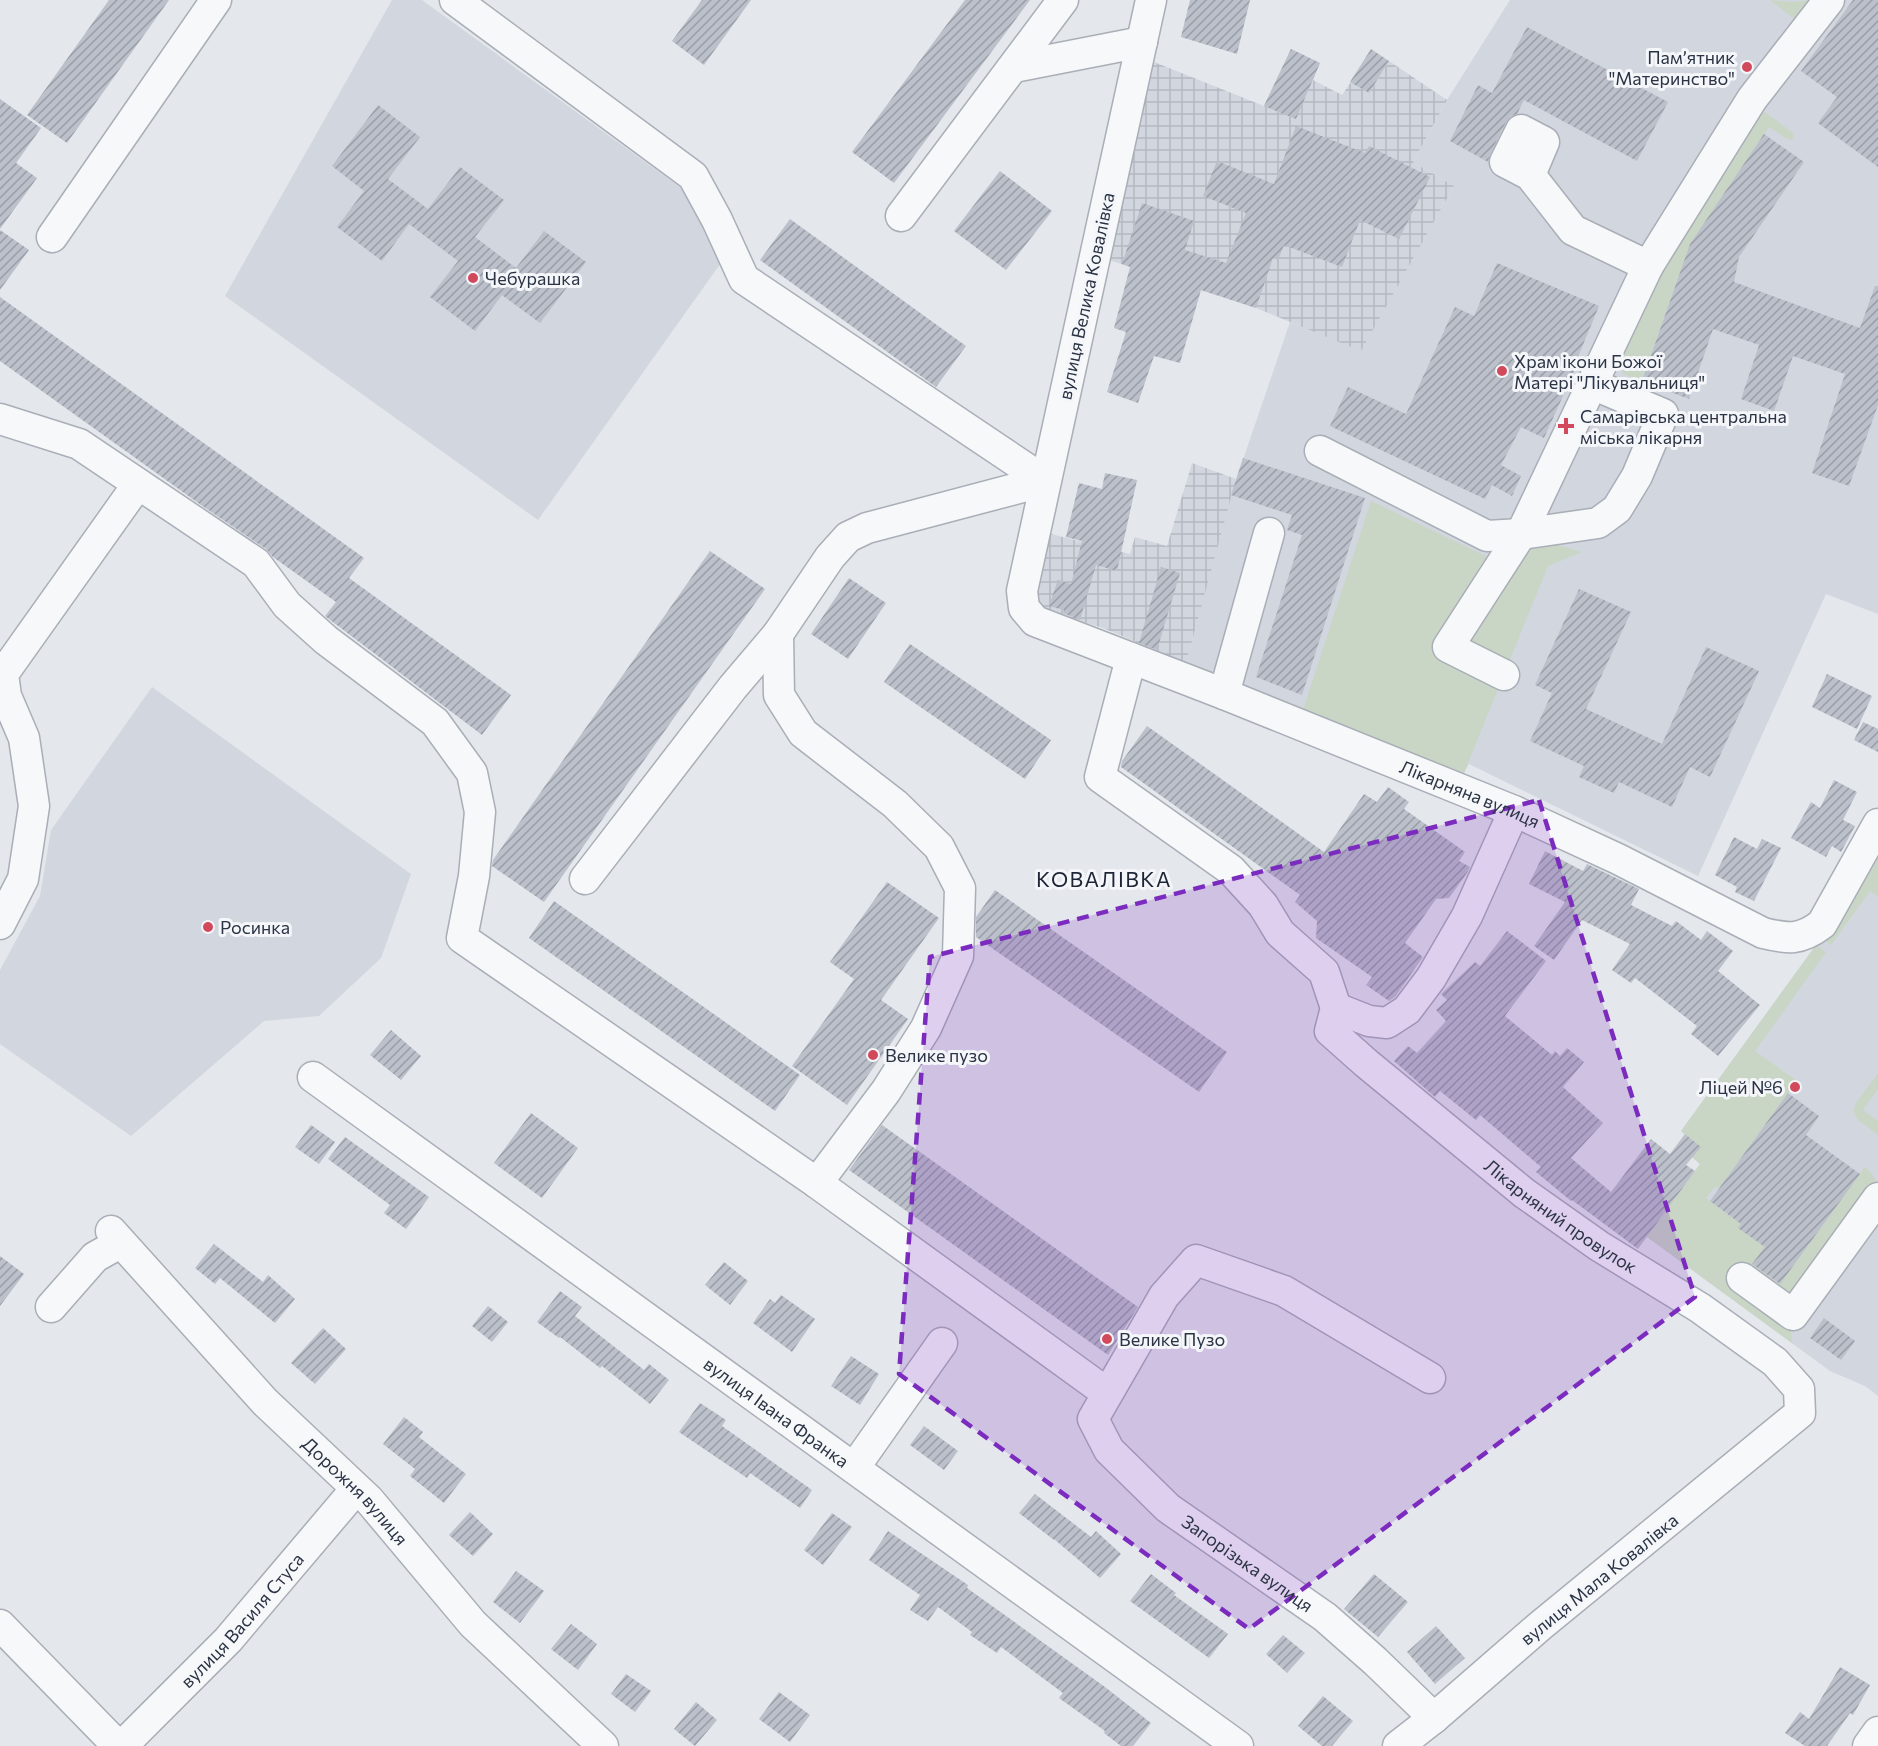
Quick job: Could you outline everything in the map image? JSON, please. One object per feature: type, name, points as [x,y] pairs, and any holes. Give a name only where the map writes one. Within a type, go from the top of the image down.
[{"type":"street","points":[[52,237],[216,0]]},
{"type":"street","points":[[455,0],[693,176],[717,219],[744,279],[1045,481]]},
{"type":"street","points":[[901,216],[1064,0]]},
{"type":"street","name":"вулиця Велика Ковалівка","points":[[1022,591],[1151,0]]},
{"type":"street","points":[[1504,675],[1448,647],[1521,534],[1647,266],[1752,99],[1829,0]]},
{"type":"street","points":[[1014,66],[1142,42]]},
{"type":"street","points":[[1530,175],[1573,230],[1647,266]]},
{"type":"street","points":[[1320,451],[1487,536],[1521,534],[1598,523],[1617,509],[1636,476],[1663,414],[1592,384]]},
{"type":"street","points":[[0,419],[79,444],[255,563],[287,605],[326,640],[435,722],[472,773],[480,812],[474,876],[462,938],[817,1183],[1107,1394],[1164,1296],[1196,1260],[1284,1291],[1430,1378]]},
{"type":"street","points":[[585,879],[733,687],[778,634],[830,557],[848,537],[867,528],[1045,481]]},
{"type":"street","points":[[0,924],[23,879],[34,806],[24,738],[6,696],[3,674],[138,484]]},
{"type":"street","points":[[1224,694],[1269,533]]},
{"type":"street","name":"Лікарняна вулиця","points":[[1022,591],[1024,608],[1035,621],[1224,694],[1514,811],[1618,859],[1762,933],[1787,938],[1808,935],[1822,924],[1878,824]]},
{"type":"street","points":[[778,634],[779,695],[802,733],[896,804],[939,847],[960,888],[958,956],[926,1028],[885,1091],[817,1183]]},
{"type":"street","points":[[1131,658],[1100,777],[1231,870],[1263,905],[1280,933],[1324,972],[1336,1008],[1369,1021],[1387,1023],[1407,1010],[1431,978],[1467,916],[1514,811]]},
{"type":"street","name":"Лікарняний провулок","points":[[1336,1008],[1330,1031],[1524,1193],[1599,1246],[1700,1308],[1775,1362],[1799,1389],[1800,1413]]},
{"type":"street","name":"вулиця Івана Франка","points":[[313,1077],[1238,1746]]},
{"type":"street","points":[[1742,1278],[1793,1315],[1878,1198]]},
{"type":"street","name":"Дорожня вулиця","points":[[51,1307],[115,1237],[265,1402],[369,1500],[473,1624],[603,1746]]},
{"type":"street","points":[[854,1468],[942,1343]]},
{"type":"street","name":"Запорізька вулиця","points":[[1107,1394],[1093,1419],[1109,1450],[1168,1508],[1325,1617],[1375,1661],[1434,1719]]},
{"type":"street","name":"вулиця Мала Ковалівка","points":[[1398,1746],[1434,1719],[1540,1626],[1800,1413]]},
{"type":"street","name":"вулиця Василя Стуса","points":[[120,1746],[228,1640],[356,1489]]},
{"type":"street","points":[[0,1625],[120,1746]]},
{"type":"street","points":[[1868,1746],[1878,1732]]},
{"type":"highlighted area","points":[[1539,800],[1695,1297],[1249,1629],[899,1374],[930,957]]},
{"type":"shaded area","name":"Чебурашка","points":[[392,0],[422,0],[688,193],[723,260],[538,520],[225,296]]},
{"type":"shaded area","name":"Самарівська центральна міська лікарня","points":[[1510,0],[1878,0],[1878,614],[1826,594],[1698,876],[1469,764],[1463,775],[1186,663],[1231,495],[1290,322],[1361,350],[1454,186],[1413,162],[1447,100]]},
{"type":"shaded area","points":[[1291,49],[1320,63],[1313,80],[1342,95],[1351,82],[1369,93],[1389,61],[1447,100],[1413,162],[1454,186],[1361,351],[1256,308],[1106,259],[1149,60],[1264,106]]},
{"type":"shaded area","points":[[1192,463],[1236,479],[1186,663],[1103,628],[1045,610],[1038,605],[1035,597],[1047,533],[1130,554],[1135,537],[1167,546]]},
{"type":"shaded area","name":"Росинка","points":[[152,687],[411,874],[381,958],[319,1016],[264,1021],[131,1136],[0,1044],[0,970],[40,896],[51,830]]},
{"type":"shaded area","name":"Ліцей №6","points":[[1878,841],[1878,1396],[1865,1386],[1830,1371],[1647,1237],[1700,1164],[1692,1157],[1700,1147],[1681,1131],[1821,938]]},
{"type":"green space","points":[[1770,0],[1790,2],[1813,0],[1797,21]]},
{"type":"green space","points":[[1762,110],[1793,133],[1792,140],[1769,127],[1690,244],[1642,381],[1623,374],[1623,358],[1671,236]]},
{"type":"green space","points":[[1371,501],[1494,560],[1521,534],[1582,552],[1548,566],[1463,775],[1303,710]]},
{"type":"green space","points":[[1878,841],[1878,897],[1870,891],[1831,945],[1821,938]]},
{"type":"green space","points":[[1816,945],[1826,952],[1755,1051],[1797,1081],[1719,1188],[1715,1186],[1706,1198],[1734,1219],[1743,1221],[1739,1228],[1765,1247],[1753,1264],[1780,1284],[1865,1167],[1873,1175],[1877,1185],[1790,1320],[1792,1343],[1647,1237],[1700,1164],[1692,1157],[1700,1147],[1681,1131]]},
{"type":"green space","points":[[1878,1073],[1878,1089],[1863,1110],[1878,1121],[1878,1135],[1858,1120],[1853,1111],[1856,1103]]},
{"type":"building","points":[[109,0],[169,0],[67,143],[27,115]]},
{"type":"building","points":[[702,0],[751,0],[704,65],[672,41]]},
{"type":"building","points":[[965,0],[1030,0],[894,183],[852,152]]},
{"type":"building","points":[[1190,0],[1250,0],[1237,54],[1181,37]]},
{"type":"building","points":[[1853,0],[1878,0],[1878,167],[1818,123],[1837,97],[1801,71]]},
{"type":"building","points":[[1527,27],[1668,102],[1637,161],[1524,100],[1517,114],[1511,116],[1506,122],[1488,162],[1450,141],[1478,85],[1492,93]]},
{"type":"building","points":[[1291,49],[1320,63],[1296,119],[1264,106]]},
{"type":"building","points":[[1371,49],[1389,61],[1369,93],[1350,82]]},
{"type":"building","points":[[0,99],[41,128],[16,163],[37,178],[0,229]]},
{"type":"building","points":[[378,105],[420,137],[388,179],[428,209],[460,167],[504,200],[475,237],[516,268],[544,231],[586,262],[540,323],[502,295],[475,331],[430,297],[458,261],[409,224],[382,261],[337,227],[364,191],[332,166]]},
{"type":"building","points":[[1296,126],[1365,153],[1369,146],[1430,177],[1399,239],[1360,220],[1342,267],[1284,245],[1278,260],[1273,258],[1256,308],[1201,290],[1180,363],[1154,356],[1138,403],[1107,392],[1126,332],[1114,328],[1130,267],[1122,264],[1142,203],[1194,221],[1185,250],[1226,263],[1246,213],[1203,196],[1217,161],[1274,184]]},
{"type":"building","points":[[1764,134],[1804,162],[1739,257],[1734,282],[1860,328],[1875,286],[1878,286],[1878,405],[1849,486],[1812,473],[1845,374],[1793,356],[1774,411],[1741,399],[1759,345],[1713,329],[1689,399],[1642,381],[1690,244]]},
{"type":"building","points":[[1000,171],[1052,211],[1006,270],[954,231]]},
{"type":"building","points":[[790,219],[966,346],[936,387],[760,260]]},
{"type":"building","points":[[0,230],[29,250],[0,290]]},
{"type":"building","points":[[1497,263],[1599,306],[1575,364],[1577,365],[1544,438],[1521,427],[1501,465],[1521,476],[1512,496],[1492,485],[1485,499],[1330,426],[1348,387],[1406,414],[1455,307],[1474,316]]},
{"type":"building","points":[[0,297],[364,558],[349,578],[511,695],[482,735],[325,616],[336,602],[273,557],[266,549],[0,361]]},
{"type":"building","points":[[1243,458],[1365,498],[1302,695],[1256,677],[1302,535],[1287,530],[1292,515],[1231,495]]},
{"type":"building","points":[[1105,473],[1137,480],[1117,571],[1096,565],[1080,620],[1063,613],[1064,610],[1049,606],[1058,580],[1071,584],[1082,541],[1066,537],[1079,483],[1102,489]]},
{"type":"building","points":[[710,551],[765,589],[544,902],[492,866],[493,860]]},
{"type":"building","points":[[1161,567],[1180,573],[1157,650],[1139,643]]},
{"type":"building","points":[[849,578],[886,603],[848,659],[811,634]]},
{"type":"building","points":[[1579,589],[1631,612],[1586,709],[1662,744],[1706,647],[1759,671],[1710,777],[1690,767],[1672,807],[1619,782],[1614,793],[1579,777],[1584,766],[1530,741],[1552,693],[1535,685]]},
{"type":"building","points":[[910,644],[1051,740],[1025,779],[884,682]]},
{"type":"building","points":[[1827,674],[1872,696],[1857,729],[1812,707]]},
{"type":"building","points":[[1863,722],[1878,729],[1878,752],[1854,740]]},
{"type":"building","points":[[1147,726],[1324,852],[1364,794],[1377,802],[1388,787],[1409,802],[1404,809],[1465,852],[1459,861],[1470,867],[1467,873],[1449,898],[1436,899],[1405,943],[1423,957],[1395,997],[1389,1001],[1366,985],[1372,977],[1316,938],[1317,921],[1295,902],[1300,895],[1121,767],[1122,761]]},
{"type":"building","points":[[1834,780],[1857,792],[1843,820],[1855,826],[1841,852],[1832,846],[1826,857],[1791,838],[1811,802],[1820,808]]},
{"type":"building","points":[[1734,837],[1757,849],[1762,839],[1781,848],[1754,901],[1735,892],[1737,887],[1715,875]]},
{"type":"building","points":[[1545,851],[1583,871],[1587,864],[1639,889],[1631,905],[1672,926],[1676,921],[1701,940],[1707,931],[1733,951],[1718,971],[1760,1005],[1718,1056],[1691,1034],[1697,1026],[1635,978],[1631,983],[1612,970],[1630,944],[1582,920],[1554,960],[1534,946],[1565,902],[1529,884]]},
{"type":"building","points":[[887,882],[939,918],[881,1000],[908,1019],[847,1105],[792,1066],[854,979],[830,962]]},
{"type":"building","points":[[995,890],[1227,1052],[1199,1092],[976,937],[976,917]]},
{"type":"building","points":[[554,901],[800,1075],[775,1111],[529,938]]},
{"type":"building","points":[[1507,931],[1546,961],[1505,1016],[1552,1055],[1555,1051],[1560,1056],[1567,1048],[1584,1062],[1563,1087],[1603,1123],[1571,1158],[1611,1192],[1651,1139],[1670,1154],[1685,1134],[1701,1147],[1686,1165],[1695,1171],[1638,1249],[1571,1201],[1536,1172],[1541,1167],[1480,1115],[1476,1120],[1440,1091],[1435,1097],[1394,1061],[1408,1046],[1417,1053],[1446,1021],[1436,1010],[1447,1000],[1441,994],[1475,962],[1480,966]]},
{"type":"building","points":[[391,1030],[421,1056],[401,1080],[370,1055]]},
{"type":"building","points":[[1788,1093],[1819,1116],[1806,1135],[1860,1174],[1780,1284],[1752,1264],[1765,1247],[1738,1228],[1741,1224],[1710,1201]]},
{"type":"building","points":[[531,1113],[578,1148],[542,1198],[494,1163]]},
{"type":"building","points":[[311,1125],[335,1142],[319,1164],[295,1147]]},
{"type":"building","points":[[882,1125],[1138,1307],[1108,1355],[849,1170]]},
{"type":"building","points":[[345,1137],[429,1197],[406,1229],[384,1213],[390,1205],[328,1159]]},
{"type":"building","points":[[214,1244],[263,1282],[268,1275],[295,1299],[275,1323],[220,1278],[215,1284],[195,1268]]},
{"type":"building","points":[[0,1256],[24,1274],[0,1306]]},
{"type":"building","points":[[724,1262],[748,1281],[730,1305],[705,1285]]},
{"type":"building","points":[[560,1291],[582,1307],[575,1316],[644,1370],[649,1364],[669,1380],[650,1404],[602,1366],[600,1368],[537,1322]]},
{"type":"building","points":[[781,1295],[815,1319],[792,1352],[753,1323],[770,1299],[775,1303]]},
{"type":"building","points":[[488,1306],[508,1322],[492,1342],[472,1326]]},
{"type":"building","points":[[1824,1318],[1855,1341],[1841,1360],[1810,1338]]},
{"type":"building","points":[[323,1328],[346,1349],[315,1384],[291,1363]]},
{"type":"building","points":[[851,1356],[879,1374],[860,1405],[831,1386]]},
{"type":"building","points":[[700,1403],[726,1420],[722,1426],[812,1490],[800,1508],[750,1473],[747,1478],[679,1432]]},
{"type":"building","points":[[404,1417],[423,1432],[419,1437],[466,1474],[444,1503],[410,1476],[415,1469],[383,1444]]},
{"type":"building","points":[[924,1426],[958,1451],[944,1470],[910,1445]]},
{"type":"building","points":[[1035,1494],[1091,1537],[1096,1531],[1121,1554],[1100,1578],[1019,1513]]},
{"type":"building","points":[[470,1512],[493,1534],[473,1556],[449,1535]]},
{"type":"building","points":[[832,1513],[852,1527],[823,1565],[804,1550]]},
{"type":"building","points":[[888,1531],[968,1585],[967,1588],[1105,1687],[1151,1723],[1133,1746],[1121,1746],[1104,1733],[1105,1731],[1059,1698],[1063,1693],[1001,1647],[997,1653],[970,1635],[972,1632],[938,1607],[928,1621],[910,1610],[920,1595],[869,1560]]},
{"type":"building","points":[[516,1571],[544,1591],[520,1623],[493,1602]]},
{"type":"building","points":[[1151,1574],[1176,1593],[1174,1595],[1228,1634],[1209,1658],[1130,1601]]},
{"type":"building","points":[[1374,1574],[1408,1602],[1378,1637],[1344,1609]]},
{"type":"building","points":[[571,1624],[597,1644],[578,1670],[551,1649]]},
{"type":"building","points":[[1436,1626],[1465,1658],[1435,1684],[1407,1652]]},
{"type":"building","points":[[1283,1635],[1305,1653],[1287,1673],[1266,1654]]},
{"type":"building","points":[[1840,1667],[1870,1685],[1853,1715],[1850,1713],[1827,1746],[1805,1746],[1785,1733],[1800,1712],[1809,1719]]},
{"type":"building","points":[[626,1674],[651,1691],[635,1712],[611,1694]]},
{"type":"building","points":[[779,1692],[810,1715],[790,1742],[759,1719]]},
{"type":"building","points":[[1323,1696],[1353,1721],[1332,1746],[1322,1746],[1298,1726]]},
{"type":"building","points":[[696,1702],[717,1720],[695,1746],[674,1729]]},
{"type":"place","name":"Пам’ятник \"Материнство\"","points":[[1747,67]]},
{"type":"place","name":"Чебурашка","points":[[473,278]]},
{"type":"place","name":"Храм ікони Божої Матері \"Лікувальниця\"","points":[[1502,371]]},
{"type":"place","name":"Самарівська центральна міська лікарня","points":[[1566,426]]},
{"type":"place","name":"Росинка","points":[[208,927]]},
{"type":"place","name":"Велике пузо","points":[[873,1055]]},
{"type":"place","name":"Ліцей №6","points":[[1795,1087]]},
{"type":"place","name":"Велике Пузо","points":[[1107,1339]]},
{"type":"district","name":"КОВАЛІВКА","points":[[1104,878]]}]
